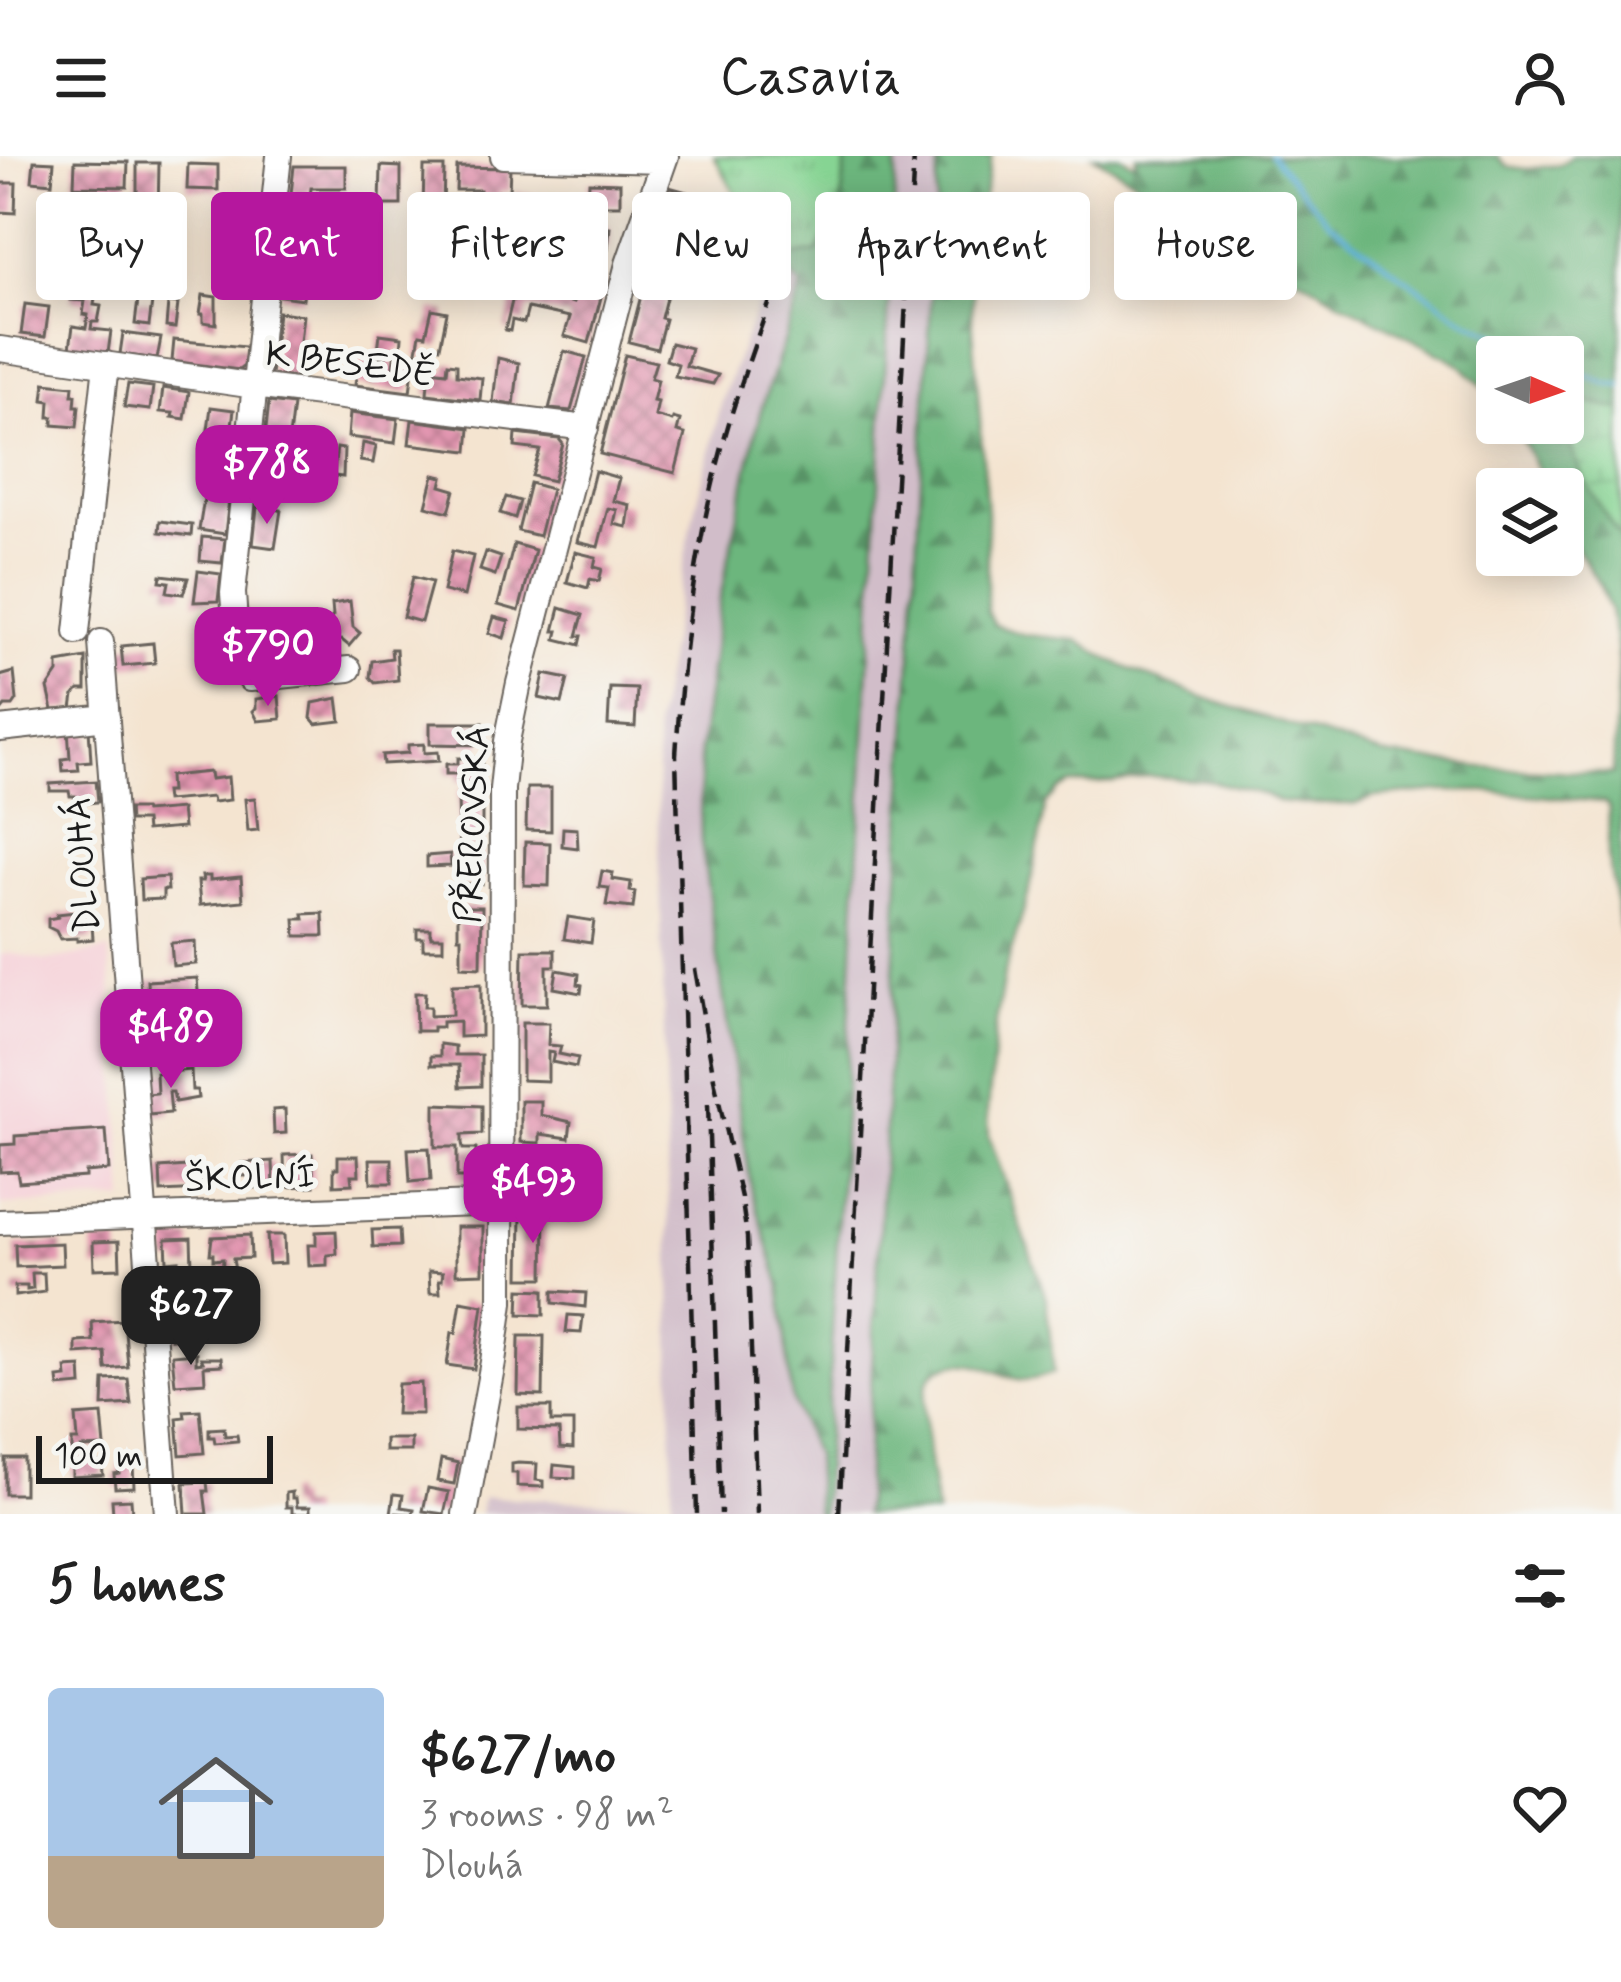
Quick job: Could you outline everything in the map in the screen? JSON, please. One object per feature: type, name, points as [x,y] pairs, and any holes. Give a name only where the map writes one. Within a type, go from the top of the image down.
[{"type":"street","points":[[279,156],[233,592],[235,622],[250,679],[349,669]]},
{"type":"street","points":[[503,156],[665,158]]},
{"type":"street","name":"PŘEROVSKÁ","points":[[464,1514],[500,1318],[504,762],[519,683],[628,264],[665,158]]},
{"type":"street","name":"K BESEDĚ","points":[[0,349],[586,428]]},
{"type":"street","points":[[77,632],[106,364]]},
{"type":"street","name":"DLOUHÁ","points":[[101,641],[167,1514]]},
{"type":"street","points":[[0,729],[107,717]]},
{"type":"street","name":"ŠKOLNÍ","points":[[0,1222],[502,1203]]},
{"type":"shaded area","points":[[897,156],[939,156],[937,192],[895,192]]},
{"type":"shaded area","points":[[791,276],[802,286],[760,413],[720,599],[700,749],[701,841],[751,1188],[780,1284],[792,1399],[814,1454],[817,1514],[480,1514],[483,1497],[672,1504],[656,726],[688,539],[723,397],[759,300],[791,300]]},
{"type":"shaded area","points":[[889,300],[931,300],[864,1514],[822,1514]]},
{"type":"shaded area","points":[[109,950],[125,1200],[0,1205],[0,955],[47,961]]},
{"type":"green space","points":[[714,156],[847,156],[842,192],[815,192],[815,253],[791,257],[791,192],[735,192]]},
{"type":"green space","points":[[847,156],[897,156],[895,192],[842,192]]},
{"type":"green space","points":[[939,156],[992,156],[985,192],[937,192]]},
{"type":"green space","points":[[1094,156],[1120,156],[1136,164],[1136,156],[1497,156],[1508,167],[1528,169],[1559,165],[1573,156],[1621,156],[1621,935],[1605,802],[1441,791],[1374,797],[1356,804],[1300,804],[1206,780],[1148,776],[1071,784],[1059,790],[1046,804],[1030,889],[1004,975],[988,1111],[989,1136],[1046,1298],[1054,1373],[1023,1380],[962,1363],[935,1372],[927,1387],[925,1421],[937,1514],[864,1514],[931,300],[973,300],[987,513],[987,612],[994,625],[1025,635],[1077,640],[1113,662],[1214,701],[1384,755],[1481,767],[1613,774],[1618,663],[1610,611],[1584,560],[1584,468],[1537,468],[1524,444],[1584,444],[1584,336],[1476,336],[1476,380],[1460,364],[1297,276],[1297,192],[1154,192]]},
{"type":"green space","points":[[815,253],[815,300],[889,300],[822,1514],[817,1514],[814,1454],[792,1399],[780,1284],[751,1188],[701,841],[700,749],[720,599],[760,413],[802,286],[791,276],[791,257]]},
{"type":"green space","points":[[1584,402],[1621,410],[1621,538],[1584,478],[1584,468],[1580,468],[1571,444],[1584,444]]},
{"type":"building","points":[[34,161],[54,162],[52,183],[32,181]]},
{"type":"building","points":[[75,161],[128,162],[127,187],[74,186]]},
{"type":"building","points":[[137,163],[159,163],[158,192],[137,192]]},
{"type":"building","points":[[188,164],[218,165],[218,190],[187,189]]},
{"type":"building","points":[[294,166],[346,166],[346,188],[291,192]]},
{"type":"building","points":[[381,166],[401,167],[401,205],[383,205]]},
{"type":"building","points":[[424,167],[444,167],[443,192],[423,192]]},
{"type":"building","points":[[457,167],[510,168],[509,191],[456,190]]},
{"type":"building","points":[[589,182],[620,183],[620,205],[608,205],[608,192],[589,192]]},
{"type":"building","points":[[0,183],[16,183],[15,213],[0,212]]},
{"type":"building","points":[[203,295],[216,300],[216,324],[203,322]]},
{"type":"building","points":[[71,300],[95,300],[94,305],[101,306],[98,322],[92,322],[91,329],[111,331],[108,353],[70,348],[73,326],[86,328],[85,301]]},
{"type":"building","points":[[138,300],[152,302],[149,326],[135,324]]},
{"type":"building","points":[[512,300],[600,300],[589,343],[564,336],[570,317],[528,308],[524,323],[512,320],[510,331],[505,330]]},
{"type":"building","points":[[640,300],[666,300],[657,349],[629,342]]},
{"type":"building","points":[[168,303],[178,304],[175,328],[166,327]]},
{"type":"building","points":[[25,304],[49,307],[45,337],[21,334]]},
{"type":"building","points":[[432,309],[447,312],[440,347],[425,344],[422,358],[416,356],[420,334],[426,335]]},
{"type":"building","points":[[278,312],[303,315],[296,378],[271,375]]},
{"type":"building","points":[[123,333],[161,338],[157,359],[120,354]]},
{"type":"building","points":[[380,334],[402,337],[393,366],[413,368],[410,392],[355,385],[358,362],[385,365],[386,358],[377,357]]},
{"type":"building","points":[[174,340],[246,347],[244,366],[239,370],[172,361]]},
{"type":"building","points":[[671,343],[691,348],[686,366],[718,375],[713,384],[675,376],[678,364],[666,360]]},
{"type":"building","points":[[564,351],[586,357],[571,411],[549,409]]},
{"type":"building","points":[[625,355],[656,362],[651,378],[658,380],[655,416],[680,420],[677,432],[685,434],[675,473],[600,454]]},
{"type":"building","points":[[498,358],[519,363],[514,405],[493,402]]},
{"type":"building","points":[[448,363],[457,364],[457,375],[482,378],[480,400],[427,394],[429,370],[447,372]]},
{"type":"building","points":[[45,383],[73,386],[75,406],[79,406],[77,427],[53,425],[50,401],[43,400]]},
{"type":"building","points":[[128,384],[153,387],[150,410],[124,407]]},
{"type":"building","points":[[163,388],[189,392],[185,419],[160,412]]},
{"type":"building","points":[[269,402],[293,405],[284,477],[261,474]]},
{"type":"building","points":[[211,407],[234,410],[230,439],[220,438],[220,445],[206,444]]},
{"type":"building","points":[[350,413],[398,419],[395,443],[348,437]]},
{"type":"building","points":[[412,420],[470,428],[468,451],[409,444]]},
{"type":"building","points":[[516,434],[559,439],[563,444],[553,481],[532,476],[540,450],[515,447]]},
{"type":"building","points":[[363,443],[376,446],[373,463],[360,461]]},
{"type":"building","points":[[337,448],[344,449],[343,477],[333,476]]},
{"type":"building","points":[[595,471],[619,478],[613,501],[630,505],[627,527],[614,524],[617,510],[608,508],[598,547],[577,542]]},
{"type":"building","points":[[434,475],[443,477],[441,486],[455,490],[449,512],[426,506]]},
{"type":"building","points":[[207,480],[231,482],[225,534],[199,530]]},
{"type":"building","points":[[530,483],[551,489],[539,536],[518,531]]},
{"type":"building","points":[[506,497],[520,501],[515,518],[500,513]]},
{"type":"building","points":[[257,507],[281,510],[275,548],[253,545]]},
{"type":"building","points":[[160,521],[192,525],[191,536],[159,532]]},
{"type":"building","points":[[202,537],[225,539],[222,563],[200,561]]},
{"type":"building","points":[[514,544],[535,550],[519,611],[498,605]]},
{"type":"building","points":[[452,551],[473,556],[464,596],[443,591]]},
{"type":"building","points":[[486,552],[501,557],[495,575],[480,570]]},
{"type":"building","points":[[575,552],[596,557],[594,567],[602,569],[599,581],[590,579],[588,588],[567,582]]},
{"type":"building","points":[[198,571],[221,574],[218,601],[194,602]]},
{"type":"building","points":[[161,575],[188,578],[183,594],[167,592],[169,582],[160,581]]},
{"type":"building","points":[[413,577],[432,582],[421,622],[403,617]]},
{"type":"building","points":[[350,601],[353,627],[360,633],[349,646],[342,640],[318,644],[316,625],[327,624],[333,616],[332,604]]},
{"type":"building","points":[[560,608],[583,615],[577,636],[582,636],[580,645],[556,639]]},
{"type":"building","points":[[494,617],[509,621],[504,638],[489,633]]},
{"type":"building","points":[[289,620],[292,646],[298,651],[288,664],[281,659],[257,662],[255,644],[272,635],[271,623]]},
{"type":"building","points":[[153,643],[155,663],[123,666],[121,646]]},
{"type":"building","points":[[391,649],[396,649],[398,680],[375,683],[370,677],[372,661],[392,658]]},
{"type":"building","points":[[86,658],[86,690],[74,695],[72,709],[53,710],[48,688],[58,673],[58,663]]},
{"type":"building","points":[[14,672],[17,700],[0,712],[0,676]]},
{"type":"building","points":[[544,674],[568,679],[562,703],[539,698]]},
{"type":"building","points":[[610,688],[637,689],[635,727],[608,725]]},
{"type":"building","points":[[279,696],[281,719],[258,721],[253,711],[256,699]]},
{"type":"building","points":[[338,698],[341,721],[316,724],[311,718],[313,703]]},
{"type":"building","points":[[430,723],[483,723],[482,745],[430,744]]},
{"type":"building","points":[[89,728],[91,761],[78,762],[79,770],[63,771],[62,759],[70,758],[68,729]]},
{"type":"building","points":[[424,744],[424,753],[438,752],[439,761],[383,764],[382,755],[408,753],[408,745]]},
{"type":"building","points":[[458,758],[482,758],[482,783],[458,782],[458,774],[446,774],[446,764],[458,764]]},
{"type":"building","points":[[210,772],[211,779],[228,777],[230,800],[166,801],[169,776]]},
{"type":"building","points":[[96,781],[98,802],[75,804],[69,791],[50,791],[50,784]]},
{"type":"building","points":[[527,788],[551,788],[551,831],[526,830]]},
{"type":"building","points":[[458,790],[482,790],[482,847],[459,847]]},
{"type":"building","points":[[255,798],[258,830],[248,831],[245,799]]},
{"type":"building","points":[[128,809],[181,809],[183,828],[146,831],[145,821],[129,821]]},
{"type":"building","points":[[563,828],[577,829],[578,848],[562,846]]},
{"type":"building","points":[[525,842],[550,843],[549,886],[524,885]]},
{"type":"building","points":[[450,854],[451,866],[427,867],[427,856]]},
{"type":"building","points":[[458,854],[482,854],[482,884],[458,884]]},
{"type":"building","points":[[602,871],[613,873],[612,879],[631,882],[633,908],[606,905],[609,888],[599,887]]},
{"type":"building","points":[[202,876],[210,880],[241,877],[243,901],[200,905],[198,881],[203,881]]},
{"type":"building","points":[[167,877],[163,899],[141,900],[140,879]]},
{"type":"building","points":[[458,907],[482,907],[481,967],[461,966]]},
{"type":"building","points":[[76,912],[82,924],[92,924],[93,939],[60,939],[48,927],[48,919],[57,914]]},
{"type":"building","points":[[323,913],[324,936],[296,936],[295,919]]},
{"type":"building","points":[[568,917],[594,921],[591,943],[564,939]]},
{"type":"building","points":[[417,929],[431,929],[431,937],[443,937],[443,949],[423,949]]},
{"type":"building","points":[[195,941],[196,964],[173,966],[171,943]]},
{"type":"building","points":[[523,950],[555,950],[555,966],[547,966],[547,1005],[522,1005]]},
{"type":"building","points":[[557,970],[579,974],[581,993],[554,988]]},
{"type":"building","points":[[197,978],[199,1005],[178,1006],[178,997],[148,999],[147,981]]},
{"type":"building","points":[[481,984],[481,1036],[459,1037],[459,1021],[442,1022],[433,1031],[416,1031],[415,993],[425,993],[424,1007],[430,1007],[430,1016],[452,1015],[452,985]]},
{"type":"building","points":[[522,1023],[549,1023],[548,1045],[561,1046],[559,1054],[578,1058],[576,1067],[552,1062],[554,1053],[548,1052],[548,1081],[522,1080]]},
{"type":"building","points":[[193,1025],[194,1036],[172,1037],[172,1026]]},
{"type":"building","points":[[164,1026],[165,1050],[144,1052],[142,1027]]},
{"type":"building","points":[[440,1044],[455,1046],[455,1055],[481,1055],[481,1086],[460,1087],[459,1065],[431,1065],[431,1056],[440,1056]]},
{"type":"building","points":[[191,1070],[192,1090],[197,1090],[198,1098],[175,1102],[169,1092],[171,1113],[148,1115],[147,1094],[157,1093],[156,1073]]},
{"type":"building","points":[[521,1101],[541,1101],[541,1115],[571,1122],[569,1138],[540,1134],[540,1143],[521,1142]]},
{"type":"building","points":[[435,1104],[482,1106],[482,1134],[462,1135],[463,1149],[476,1149],[476,1155],[482,1155],[481,1178],[457,1178],[457,1147],[435,1147]]},
{"type":"building","points":[[285,1109],[286,1133],[274,1134],[273,1110]]},
{"type":"building","points":[[106,1130],[109,1170],[85,1172],[85,1177],[19,1182],[17,1171],[0,1172],[0,1145],[15,1144],[15,1136]]},
{"type":"building","points":[[429,1148],[431,1180],[410,1182],[408,1149]]},
{"type":"building","points":[[312,1154],[314,1186],[285,1187],[284,1155]]},
{"type":"building","points":[[338,1156],[358,1156],[359,1175],[351,1175],[352,1184],[334,1185]]},
{"type":"building","points":[[521,1156],[543,1156],[542,1165],[551,1168],[551,1176],[568,1177],[568,1183],[542,1182],[542,1207],[520,1205]]},
{"type":"building","points":[[370,1159],[392,1159],[392,1183],[371,1183]]},
{"type":"building","points":[[273,1161],[274,1187],[251,1188],[251,1176],[243,1176],[242,1163]]},
{"type":"building","points":[[202,1166],[203,1190],[161,1192],[160,1168]]},
{"type":"building","points":[[549,1202],[571,1203],[573,1218],[557,1217],[558,1208],[549,1207]]},
{"type":"building","points":[[521,1213],[545,1213],[544,1278],[520,1278]]},
{"type":"building","points":[[456,1227],[483,1227],[483,1273],[456,1274]]},
{"type":"building","points":[[399,1229],[400,1246],[373,1247],[372,1230]]},
{"type":"building","points":[[336,1231],[337,1254],[327,1255],[327,1265],[309,1266],[308,1245],[316,1245],[316,1232]]},
{"type":"building","points":[[250,1235],[251,1258],[233,1259],[237,1283],[226,1285],[223,1259],[213,1260],[210,1254],[212,1237]]},
{"type":"building","points":[[267,1235],[284,1235],[285,1263],[269,1264]]},
{"type":"building","points":[[191,1238],[192,1267],[167,1262],[166,1239]]},
{"type":"building","points":[[119,1241],[120,1268],[94,1269],[93,1242]]},
{"type":"building","points":[[62,1243],[63,1265],[16,1267],[15,1245]]},
{"type":"building","points":[[429,1271],[443,1272],[440,1293],[430,1293]]},
{"type":"building","points":[[32,1273],[44,1273],[45,1292],[15,1296],[15,1286],[33,1289]]},
{"type":"building","points":[[520,1289],[544,1290],[544,1315],[519,1314]]},
{"type":"building","points":[[553,1291],[586,1293],[585,1307],[553,1303]]},
{"type":"building","points":[[461,1301],[483,1305],[474,1369],[447,1365]]},
{"type":"building","points":[[198,1309],[194,1337],[171,1339],[169,1311]]},
{"type":"building","points":[[568,1315],[583,1316],[581,1333],[566,1332]]},
{"type":"building","points":[[124,1320],[128,1367],[106,1369],[105,1352],[76,1354],[76,1342],[93,1341],[92,1322]]},
{"type":"building","points":[[519,1336],[544,1336],[543,1396],[518,1395]]},
{"type":"building","points":[[196,1353],[196,1363],[203,1362],[201,1358],[221,1358],[222,1365],[204,1366],[205,1382],[175,1384],[172,1355]]},
{"type":"building","points":[[81,1367],[82,1385],[59,1387],[58,1378],[67,1377],[66,1368]]},
{"type":"building","points":[[128,1379],[131,1404],[103,1406],[104,1380]]},
{"type":"building","points":[[421,1383],[422,1414],[396,1414],[398,1384]]},
{"type":"building","points":[[518,1407],[551,1407],[551,1422],[573,1422],[573,1449],[560,1448],[559,1430],[518,1429]]},
{"type":"building","points":[[200,1410],[204,1453],[180,1455],[177,1418],[185,1417],[184,1411]]},
{"type":"building","points":[[102,1414],[105,1447],[81,1448],[82,1463],[102,1462],[103,1475],[72,1477],[72,1441],[78,1441],[76,1416]]},
{"type":"building","points":[[224,1428],[225,1436],[237,1435],[238,1441],[215,1443],[209,1437],[209,1429]]},
{"type":"building","points":[[385,1439],[411,1439],[411,1451],[385,1451]]},
{"type":"building","points":[[5,1458],[24,1458],[24,1494],[5,1494]]},
{"type":"building","points":[[441,1459],[458,1463],[454,1484],[437,1481]]},
{"type":"building","points":[[119,1464],[133,1464],[134,1487],[115,1488]]},
{"type":"building","points":[[512,1464],[537,1464],[536,1480],[543,1481],[543,1487],[517,1486]]},
{"type":"building","points":[[554,1465],[575,1467],[575,1478],[553,1477]]},
{"type":"building","points":[[207,1482],[207,1514],[186,1514],[184,1483]]},
{"type":"building","points":[[428,1488],[449,1492],[444,1514],[423,1511]]},
{"type":"building","points":[[292,1492],[297,1507],[310,1507],[310,1514],[292,1514],[292,1507],[286,1507],[286,1493]]},
{"type":"building","points":[[394,1494],[403,1495],[401,1507],[414,1509],[413,1514],[391,1513]]},
{"type":"building","points":[[131,1499],[132,1514],[113,1514],[112,1500]]},
{"type":"waterway","points":[[1271,156],[1329,222],[1463,319],[1501,336]]},
{"type":"waterway","points":[[1584,374],[1621,386]]},
{"type":"railway","points":[[839,1514],[914,156]]},
{"type":"railway","points":[[697,1514],[676,755],[687,633],[707,512],[731,414],[770,300]]},
{"type":"railway","points":[[695,969],[747,1237],[757,1514]]},
{"type":"railway","points":[[708,1104],[721,1514]]}]
